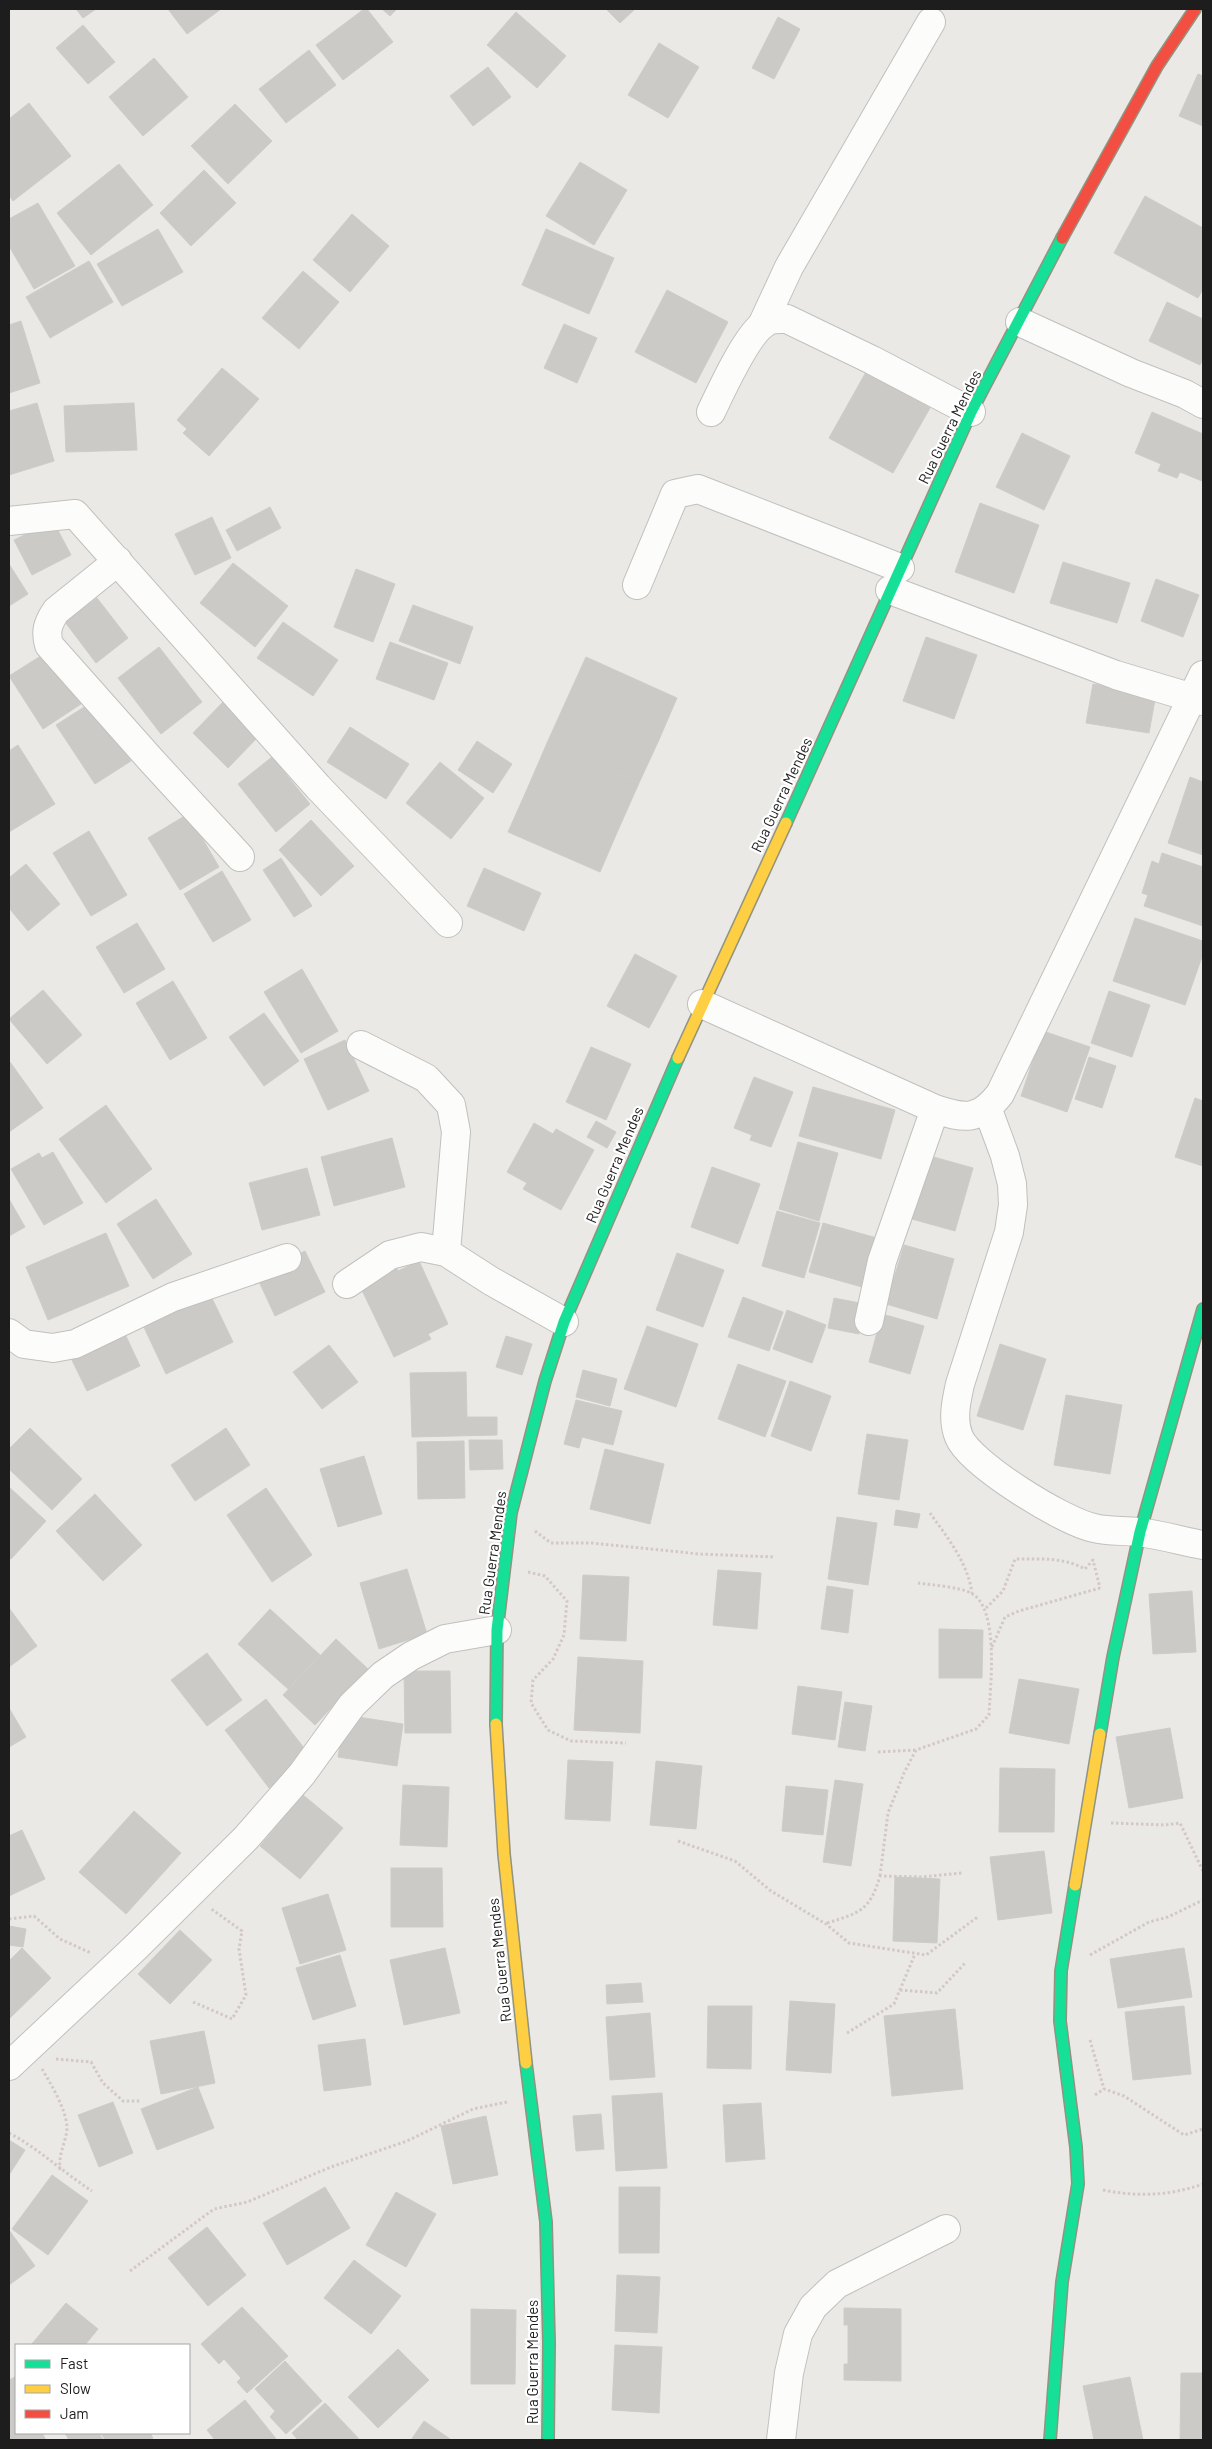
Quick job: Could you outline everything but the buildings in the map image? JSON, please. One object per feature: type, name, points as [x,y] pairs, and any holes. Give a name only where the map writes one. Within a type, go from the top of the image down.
[{"type":"street","name":"Rua Guerra Mendes","points":[[548,2440],[549,2342],[546,2222],[532,2096],[518,1997],[504,1854],[496,1733],[497,1630],[511,1513],[546,1381],[564,1322],[702,1004],[838,711],[895,579],[971,412],[1020,322],[1076,211],[1157,66],[1195,9]]},
{"type":"street","points":[[711,412],[744,349],[763,323],[789,267],[931,22]]},
{"type":"street","points":[[763,323],[771,320],[787,319],[872,360],[971,412]]},
{"type":"street","points":[[1020,322],[1131,373],[1185,394],[1203,404]]},
{"type":"street","points":[[637,585],[675,494],[698,489],[895,579],[1116,675],[1199,691],[1000,1094],[988,1110],[972,1116],[954,1115],[935,1109],[702,1004]]},
{"type":"street","points":[[9,521],[75,514],[318,787],[448,923]]},
{"type":"street","points":[[118,561],[56,610],[49,622],[46,634],[49,645],[151,760],[240,856]]},
{"type":"street","points":[[361,1045],[426,1078],[451,1105],[456,1132],[446,1252]]},
{"type":"street","points":[[869,1321],[882,1261],[935,1109]]},
{"type":"street","points":[[988,1110],[1005,1156],[1012,1184],[1013,1205],[1009,1232],[960,1384],[955,1408],[955,1426],[960,1440],[976,1457],[1035,1501],[1067,1519],[1093,1528],[1140,1532],[1203,1545]]},
{"type":"street","points":[[347,1284],[390,1255],[421,1247],[446,1252],[491,1281],[564,1322]]},
{"type":"street","points":[[9,1333],[24,1344],[52,1348],[75,1344],[173,1296],[242,1271],[287,1258]]},
{"type":"street","points":[[1050,2440],[1062,2282],[1078,2184],[1076,2147],[1060,2021],[1061,1971],[1113,1657],[1140,1532],[1201,1324]]},
{"type":"street","points":[[9,2066],[46,2047],[135,1948],[274,1806],[302,1774],[352,1705],[383,1675],[411,1656],[444,1639],[497,1630]]},
{"type":"street","points":[[780,2440],[789,2373],[798,2334],[813,2307],[837,2284],[946,2229]]},
{"type":"path","points":[[511,1513],[550,1543],[592,1543],[699,1554],[775,1557]]},
{"type":"path","points":[[878,1752],[916,1750],[976,1729],[989,1715],[991,1648],[986,1608],[972,1593],[954,1546],[930,1513]]},
{"type":"path","points":[[986,1608],[1003,1592],[1015,1559],[1058,1559],[1074,1563],[1085,1570],[1093,1560],[1102,1596]]},
{"type":"path","points":[[504,1564],[545,1576],[567,1601],[564,1635],[553,1660],[533,1680],[531,1704],[548,1730],[571,1741],[626,1743]]},
{"type":"path","points":[[918,1582],[972,1593]]},
{"type":"path","points":[[991,1648],[1005,1617],[1019,1611],[1100,1588]]},
{"type":"path","points":[[826,1924],[863,1910],[876,1891],[880,1876],[888,1813],[904,1773],[916,1750]]},
{"type":"path","points":[[1085,1822],[1165,1825],[1180,1823],[1203,1871]]},
{"type":"path","points":[[678,1841],[734,1861],[771,1891],[826,1924],[849,1943],[926,1955],[979,1916]]},
{"type":"path","points":[[880,1876],[922,1877],[962,1873]]},
{"type":"path","points":[[189,1894],[225,1916],[242,1931],[239,1949],[246,1995],[232,2019],[193,2002]]},
{"type":"path","points":[[1061,1971],[1149,1922],[1168,1916],[1203,1900]]},
{"type":"path","points":[[9,1919],[34,1916],[60,1940],[90,1953],[135,1948]]},
{"type":"path","points":[[847,2033],[894,2004],[915,1954]]},
{"type":"path","points":[[900,1990],[938,1993],[966,1962]]},
{"type":"path","points":[[60,2170],[59,2158],[67,2127],[57,2094],[36,2059],[46,2047],[91,2062],[103,2083],[123,2101],[140,2101]]},
{"type":"path","points":[[1071,2112],[1104,2088],[1124,2096],[1184,2135],[1203,2129]]},
{"type":"path","points":[[130,2271],[214,2209],[247,2202],[331,2167],[407,2141],[473,2109],[532,2096]]},
{"type":"path","points":[[9,2133],[27,2142],[60,2170],[92,2191]]},
{"type":"path","points":[[1078,2184],[1130,2195],[1181,2192],[1203,2184]]},
{"type":"traffic: fast","points":[[786,823],[971,412],[1062,238]]},
{"type":"traffic: fast","points":[[496,1724],[497,1630],[511,1513],[545,1381],[564,1322],[678,1058]]},
{"type":"traffic: fast","points":[[1100,1734],[1113,1657],[1140,1532],[1203,1309]]},
{"type":"traffic: fast","points":[[1050,2440],[1062,2282],[1078,2184],[1076,2147],[1060,2021],[1061,1971],[1075,1885]]},
{"type":"traffic: fast","points":[[526,2063],[546,2222],[549,2343],[548,2440]]},
{"type":"traffic: slow","points":[[678,1058],[786,823]]},
{"type":"traffic: slow","points":[[496,1724],[504,1854],[526,2063]]},
{"type":"traffic: slow","points":[[1075,1885],[1100,1734]]},
{"type":"traffic: jam","points":[[1062,238],[1157,66],[1195,9]]}]
